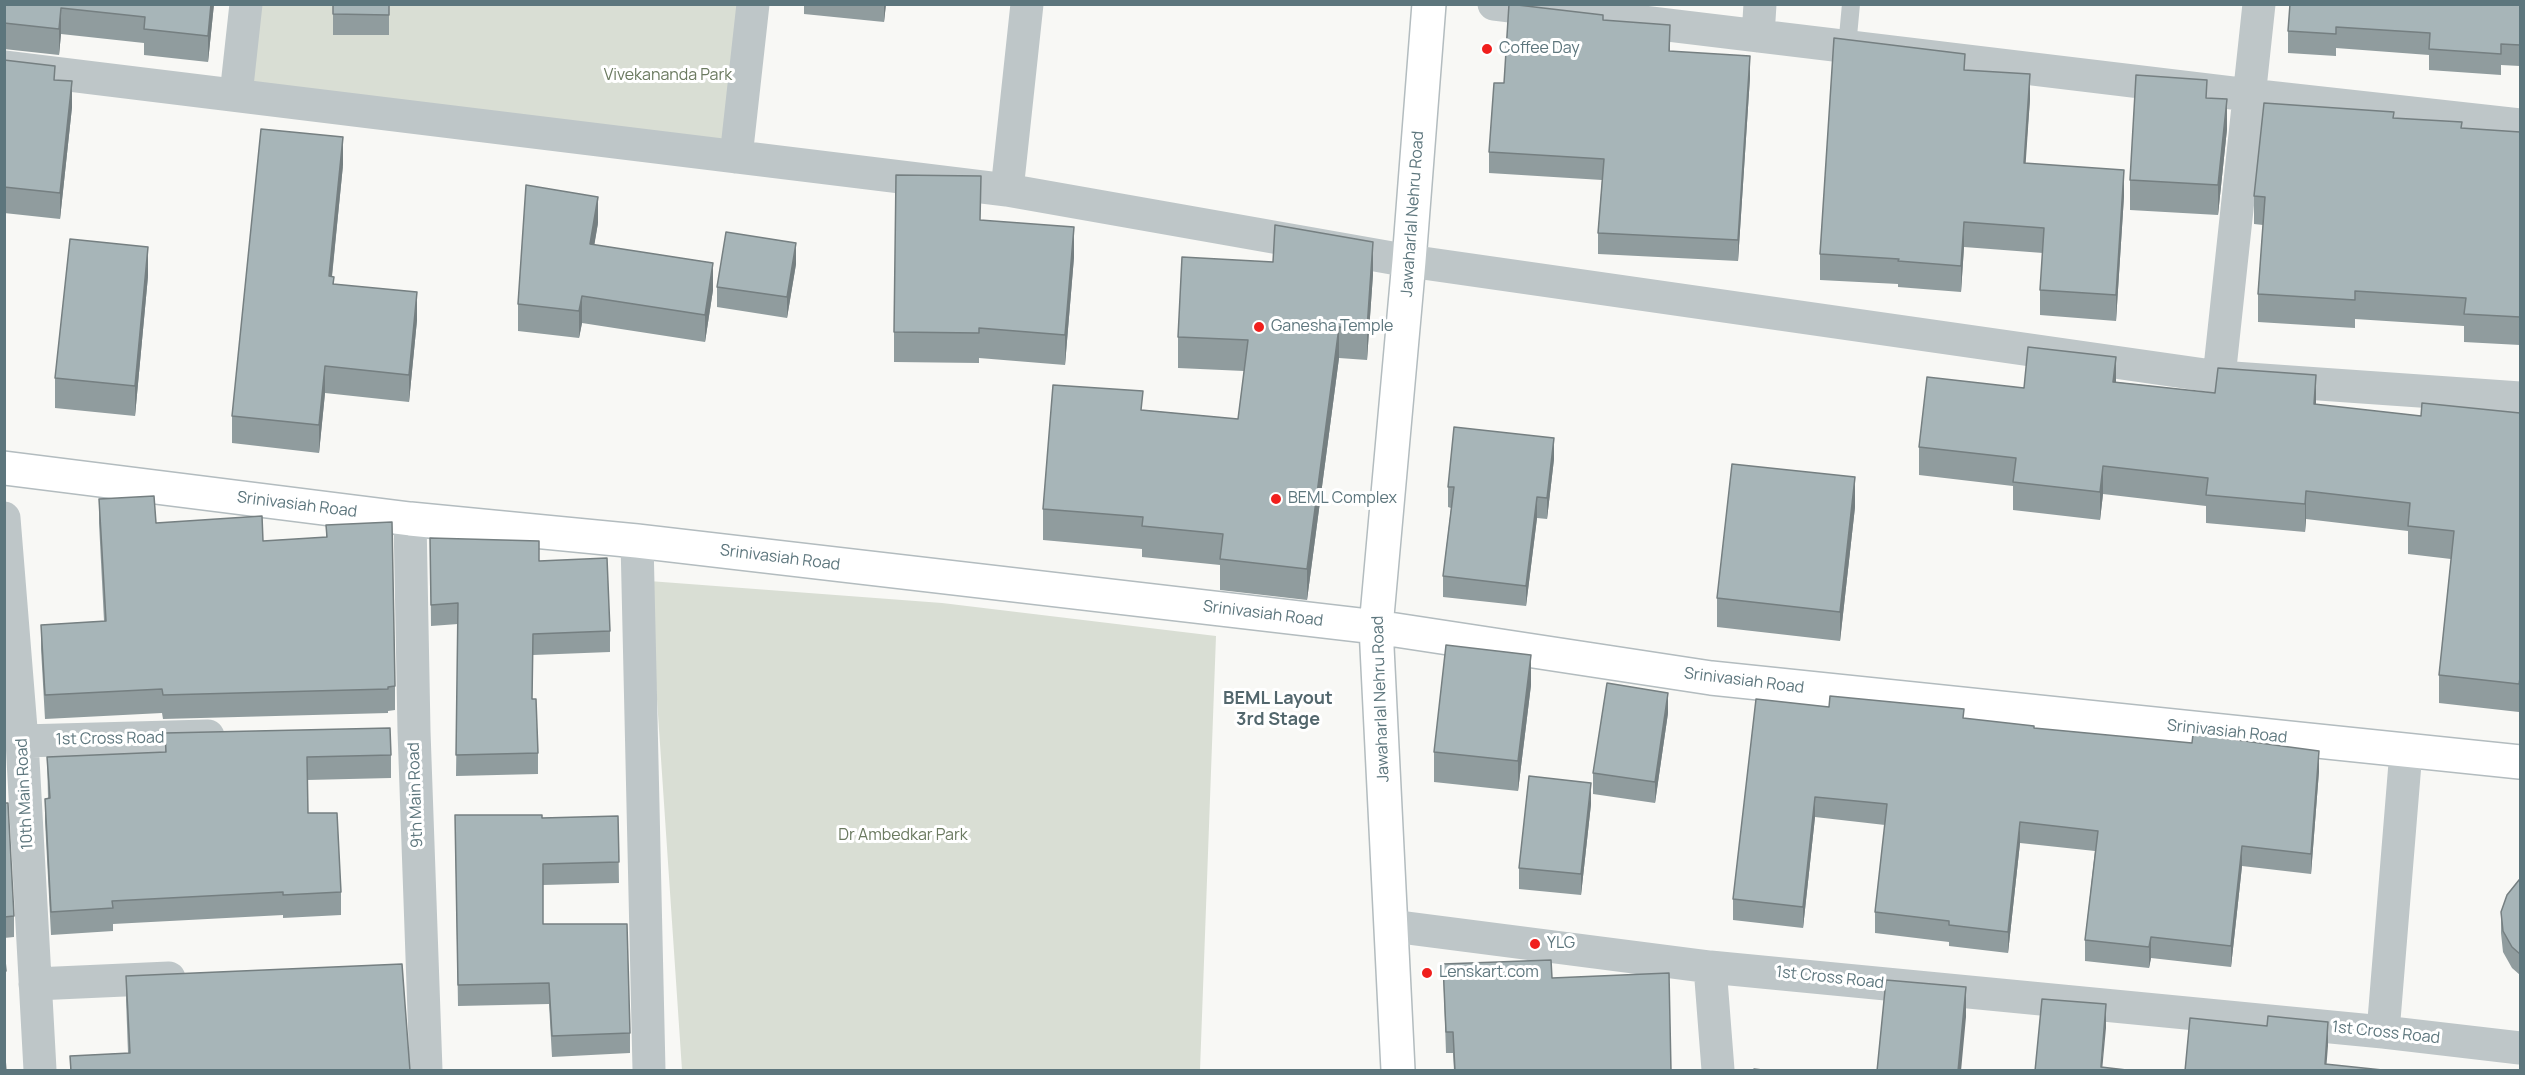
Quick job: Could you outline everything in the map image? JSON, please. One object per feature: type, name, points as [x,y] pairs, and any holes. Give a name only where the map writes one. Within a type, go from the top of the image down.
[{"type":"street","points":[[236,95],[246,4]]},
{"type":"street","points":[[736,157],[753,4]]},
{"type":"street","points":[[1006,190],[1027,4]]},
{"type":"street","name":"Jawaharlal Nehru Road","points":[[1398,1071],[1376,627],[1410,261],[1429,4]]},
{"type":"street","points":[[1494,4],[1759,20],[1847,47],[2520,125]]},
{"type":"street","points":[[2219,377],[2259,4]]},
{"type":"street","points":[[4,67],[1006,190],[1410,261],[2219,377],[2520,398]]},
{"type":"street","name":"Srinivasiah Road","points":[[4,468],[410,519],[637,541],[1376,627],[1711,678],[2520,762]]},
{"type":"street","name":"10th Main Road","points":[[4,518],[22,741],[40,1071]]},
{"type":"street","name":"9th Main Road","points":[[410,519],[402,731],[423,967],[426,1071]]},
{"type":"street","points":[[637,541],[649,1071]]},
{"type":"street","name":"1st Cross Road","points":[[22,741],[236,736]]},
{"type":"street","points":[[2383,1032],[2406,751]]},
{"type":"street","name":"1st Cross Road","points":[[1392,926],[1710,967],[2383,1032],[2520,1048]]},
{"type":"street","points":[[387,969],[423,967]]},
{"type":"street","points":[[1710,967],[1718,1071]]},
{"type":"street","points":[[35,984],[200,977]]},
{"type":"lane","points":[[1847,47],[1851,4]]},
{"type":"green space","name":"Vivekananda Park","points":[[246,5],[753,5],[736,157],[236,95]]},
{"type":"green space","name":"Dr Ambedkar Park","points":[[649,581],[942,603],[1216,636],[1200,1070],[682,1070]]},
{"type":"building","points":[[4,4],[211,4],[208,36],[144,29],[145,17],[61,8],[59,29],[4,23]]},
{"type":"building","points":[[333,4],[389,4],[389,15],[333,14]]},
{"type":"building","points":[[1509,4],[1603,15],[1603,20],[1670,25],[1669,51],[1750,56],[1738,240],[1598,233],[1604,159],[1489,152],[1494,83],[1504,83]]},
{"type":"building","points":[[2290,4],[2520,4],[2520,45],[2501,44],[2501,54],[2429,49],[2430,33],[2336,27],[2336,34],[2288,31]]},
{"type":"building","points":[[1834,38],[1965,54],[1964,70],[2030,74],[2024,163],[2124,170],[2116,295],[2040,290],[2044,228],[1964,222],[1961,266],[1820,254]]},
{"type":"building","points":[[4,60],[55,66],[54,80],[72,81],[60,193],[4,187]]},
{"type":"building","points":[[2136,75],[2207,80],[2206,98],[2227,99],[2218,185],[2130,180]]},
{"type":"building","points":[[2264,103],[2394,112],[2393,118],[2462,122],[2461,128],[2520,132],[2520,317],[2464,314],[2466,298],[2355,291],[2355,300],[2258,294],[2265,197],[2254,196]]},
{"type":"building","points":[[261,129],[343,137],[329,276],[334,277],[333,284],[417,292],[409,375],[325,366],[319,425],[232,416]]},
{"type":"building","points":[[896,175],[981,176],[980,220],[1074,227],[1065,335],[979,328],[979,333],[894,332]]},
{"type":"building","points":[[526,185],[598,197],[590,244],[713,263],[705,315],[582,296],[579,311],[518,304]]},
{"type":"building","points":[[1275,225],[1373,242],[1367,329],[1339,327],[1307,569],[1220,559],[1223,534],[1142,526],[1143,517],[1043,509],[1053,385],[1143,391],[1141,410],[1238,419],[1248,340],[1178,337],[1182,257],[1273,262]]},
{"type":"building","points":[[726,232],[796,243],[787,297],[717,287]]},
{"type":"building","points":[[70,239],[148,247],[135,386],[55,378]]},
{"type":"building","points":[[2028,347],[2116,357],[2113,382],[2215,393],[2218,368],[2316,375],[2314,404],[2421,416],[2422,403],[2520,413],[2519,684],[2439,675],[2454,531],[2408,526],[2410,503],[2306,491],[2305,504],[2206,495],[2208,478],[2103,466],[2100,492],[2013,482],[2016,458],[1919,447],[1927,377],[2024,388]]},
{"type":"building","points":[[1454,427],[1554,438],[1547,498],[1537,497],[1526,586],[1443,576],[1454,487],[1448,487]]},
{"type":"building","points":[[1732,464],[1855,477],[1840,612],[1717,598]]},
{"type":"building","points":[[154,496],[156,523],[262,516],[263,541],[327,537],[326,525],[392,522],[395,686],[388,687],[388,689],[163,695],[162,689],[45,695],[41,625],[106,621],[99,499]]},
{"type":"building","points":[[430,538],[539,541],[539,561],[607,558],[610,631],[533,634],[532,699],[536,699],[538,753],[456,755],[458,603],[431,605]]},
{"type":"building","points":[[1446,645],[1531,655],[1518,761],[1434,752]]},
{"type":"building","points":[[1607,683],[1668,693],[1655,782],[1593,773]]},
{"type":"building","points":[[1830,696],[1964,709],[1963,718],[2034,726],[2034,728],[2192,743],[2193,734],[2319,751],[2311,854],[2242,846],[2231,946],[2151,937],[2149,947],[2085,940],[2098,831],[2020,822],[2008,932],[1949,925],[1949,921],[1875,912],[1887,804],[1815,797],[1803,907],[1733,899],[1756,699],[1829,707]]},
{"type":"building","points":[[390,728],[391,755],[307,757],[308,813],[337,813],[341,892],[283,895],[283,892],[112,901],[113,908],[51,912],[45,799],[50,798],[47,757],[166,752],[165,733]]},
{"type":"building","points":[[1529,776],[1591,783],[1581,874],[1519,868]]},
{"type":"building","points":[[4,803],[8,803],[14,916],[4,917]]},
{"type":"building","points":[[455,815],[542,815],[542,818],[618,816],[619,862],[543,864],[543,924],[627,924],[630,1033],[552,1036],[549,983],[458,985]]},
{"type":"building","points":[[2520,879],[2520,954],[2512,947],[2503,931],[2501,912],[2507,895]]},
{"type":"building","points":[[1551,960],[1552,978],[1669,973],[1671,1071],[1455,1071],[1453,1032],[1446,1032],[1443,964]]},
{"type":"building","points":[[402,964],[410,1071],[71,1071],[70,1056],[130,1053],[126,976]]},
{"type":"building","points":[[1886,980],[1966,987],[1958,1071],[1877,1071]]},
{"type":"building","points":[[2042,999],[2106,1004],[2101,1067],[2135,1071],[2035,1071]]},
{"type":"building","points":[[2268,1016],[2328,1022],[2325,1064],[2392,1071],[2185,1071],[2190,1018],[2267,1026]]},
{"type":"building","points":[[4,1047],[6,1071],[4,1071]]},
{"type":"place","name":"Coffee Day","points":[[1487,49]]},
{"type":"place","name":"Ganesha Temple","points":[[1259,327]]},
{"type":"place","name":"BEML Complex","points":[[1276,499]]},
{"type":"place","name":"YLG","points":[[1535,944]]},
{"type":"place","name":"Lenskart.com","points":[[1427,973]]},
{"type":"district","name":"BEML Layout 3rd Stage","points":[[1278,709]]}]
